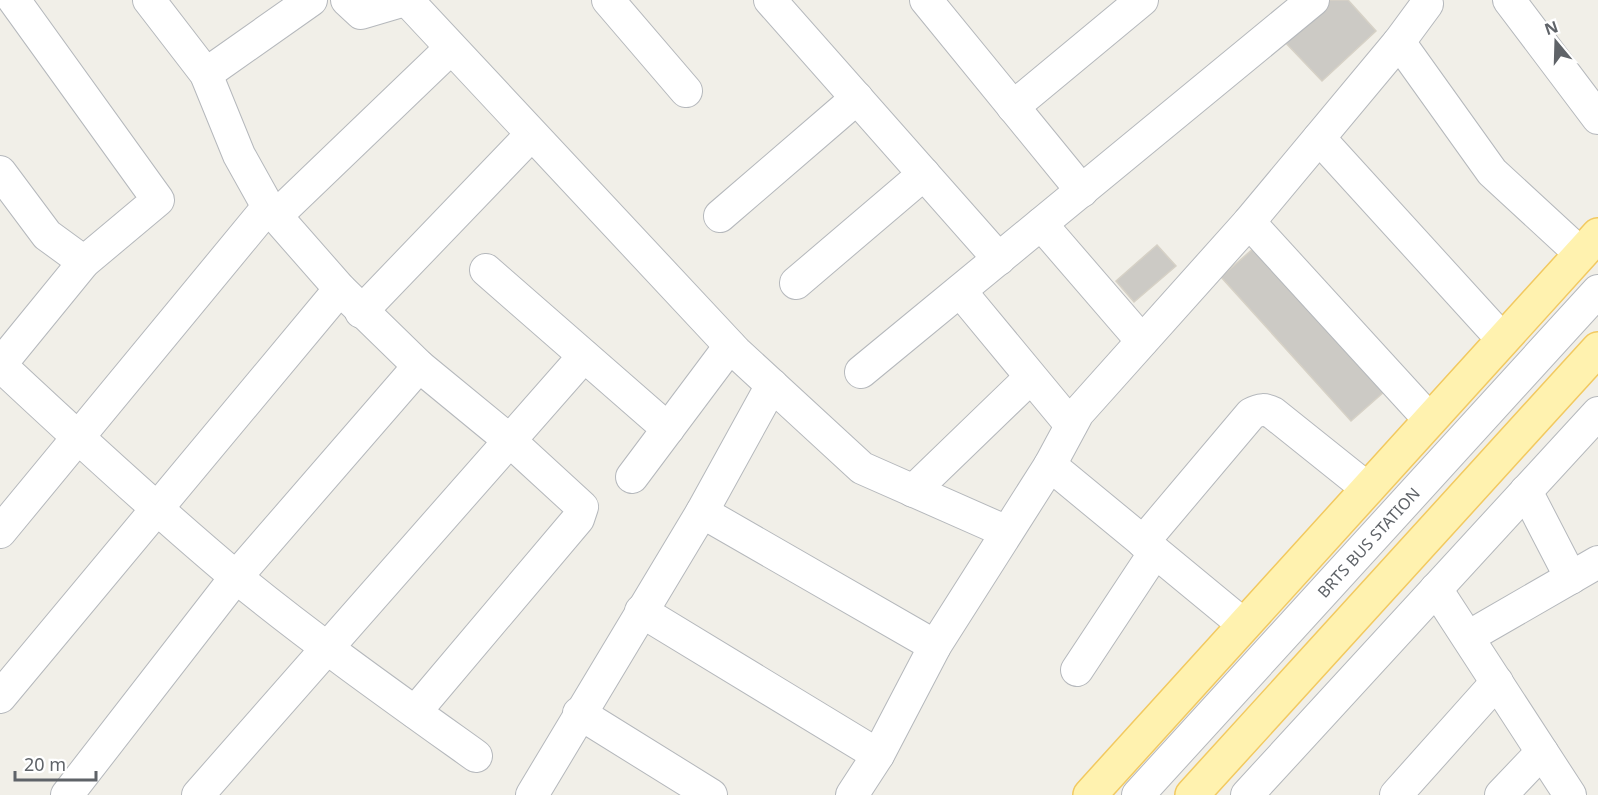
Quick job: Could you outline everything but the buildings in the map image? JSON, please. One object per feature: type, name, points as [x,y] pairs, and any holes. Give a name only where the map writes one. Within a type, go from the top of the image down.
[{"type":"main road","points":[[1089,795],[1589,245]]},
{"type":"main road","points":[[1192,795],[1598,349]]},
{"type":"street","points":[[14,0],[158,200],[84,262],[0,365],[78,438],[236,577],[326,647],[476,756]]},
{"type":"street","points":[[149,0],[206,74],[239,155],[272,211],[340,289],[419,366],[579,501],[582,514],[415,712]]},
{"type":"street","points":[[206,74],[310,0]]},
{"type":"street","points":[[347,0],[361,13],[406,0],[730,346],[862,468],[1007,532]]},
{"type":"street","points":[[608,0],[686,91]]},
{"type":"street","points":[[770,0],[999,259]]},
{"type":"street","points":[[1013,107],[1142,0]]},
{"type":"street","points":[[861,372],[1313,0]]},
{"type":"street","points":[[1509,0],[1558,61],[1598,118]]},
{"type":"street","points":[[852,795],[878,755],[935,646],[1050,465],[1078,413],[1249,222],[1399,42],[1427,1]]},
{"type":"street","points":[[943,6],[1013,107],[1082,191]]},
{"type":"street","points":[[1399,42],[1487,167],[1589,245]]},
{"type":"street","points":[[0,532],[272,211],[451,48]]},
{"type":"street","points":[[720,216],[856,98]]},
{"type":"street","points":[[362,312],[531,135]]},
{"type":"street","points":[[1319,138],[1503,340]]},
{"type":"street","points":[[0,172],[47,235],[84,262]]},
{"type":"street","points":[[796,283],[924,174]]},
{"type":"street","points":[[1249,222],[1430,420]]},
{"type":"street","points":[[1041,224],[1142,341]]},
{"type":"street","points":[[486,270],[668,429]]},
{"type":"street","points":[[0,696],[340,289]]},
{"type":"street","points":[[960,291],[1071,425]]},
{"type":"street","name":"BRTS BUS STATION","points":[[1138,795],[1598,291]]},
{"type":"street","points":[[632,477],[730,346]]},
{"type":"street","points":[[198,795],[584,356]]},
{"type":"street","points":[[67,795],[236,577],[419,366]]},
{"type":"street","points":[[913,491],[1030,378]]},
{"type":"street","points":[[532,795],[579,713],[702,512],[772,385]]},
{"type":"street","points":[[1077,670],[1149,547],[1251,414],[1266,409],[1274,413],[1368,489]]},
{"type":"street","points":[[1247,795],[1596,418]]},
{"type":"street","points":[[1050,465],[1244,625]]},
{"type":"street","points":[[1468,637],[1588,575],[1526,491]]},
{"type":"street","points":[[702,512],[935,646]]},
{"type":"street","points":[[1436,589],[1570,795]]},
{"type":"street","points":[[641,611],[878,755]]},
{"type":"street","points":[[1396,795],[1497,681]]},
{"type":"street","points":[[579,713],[711,795]]},
{"type":"street","points":[[1501,795],[1542,752]]}]
